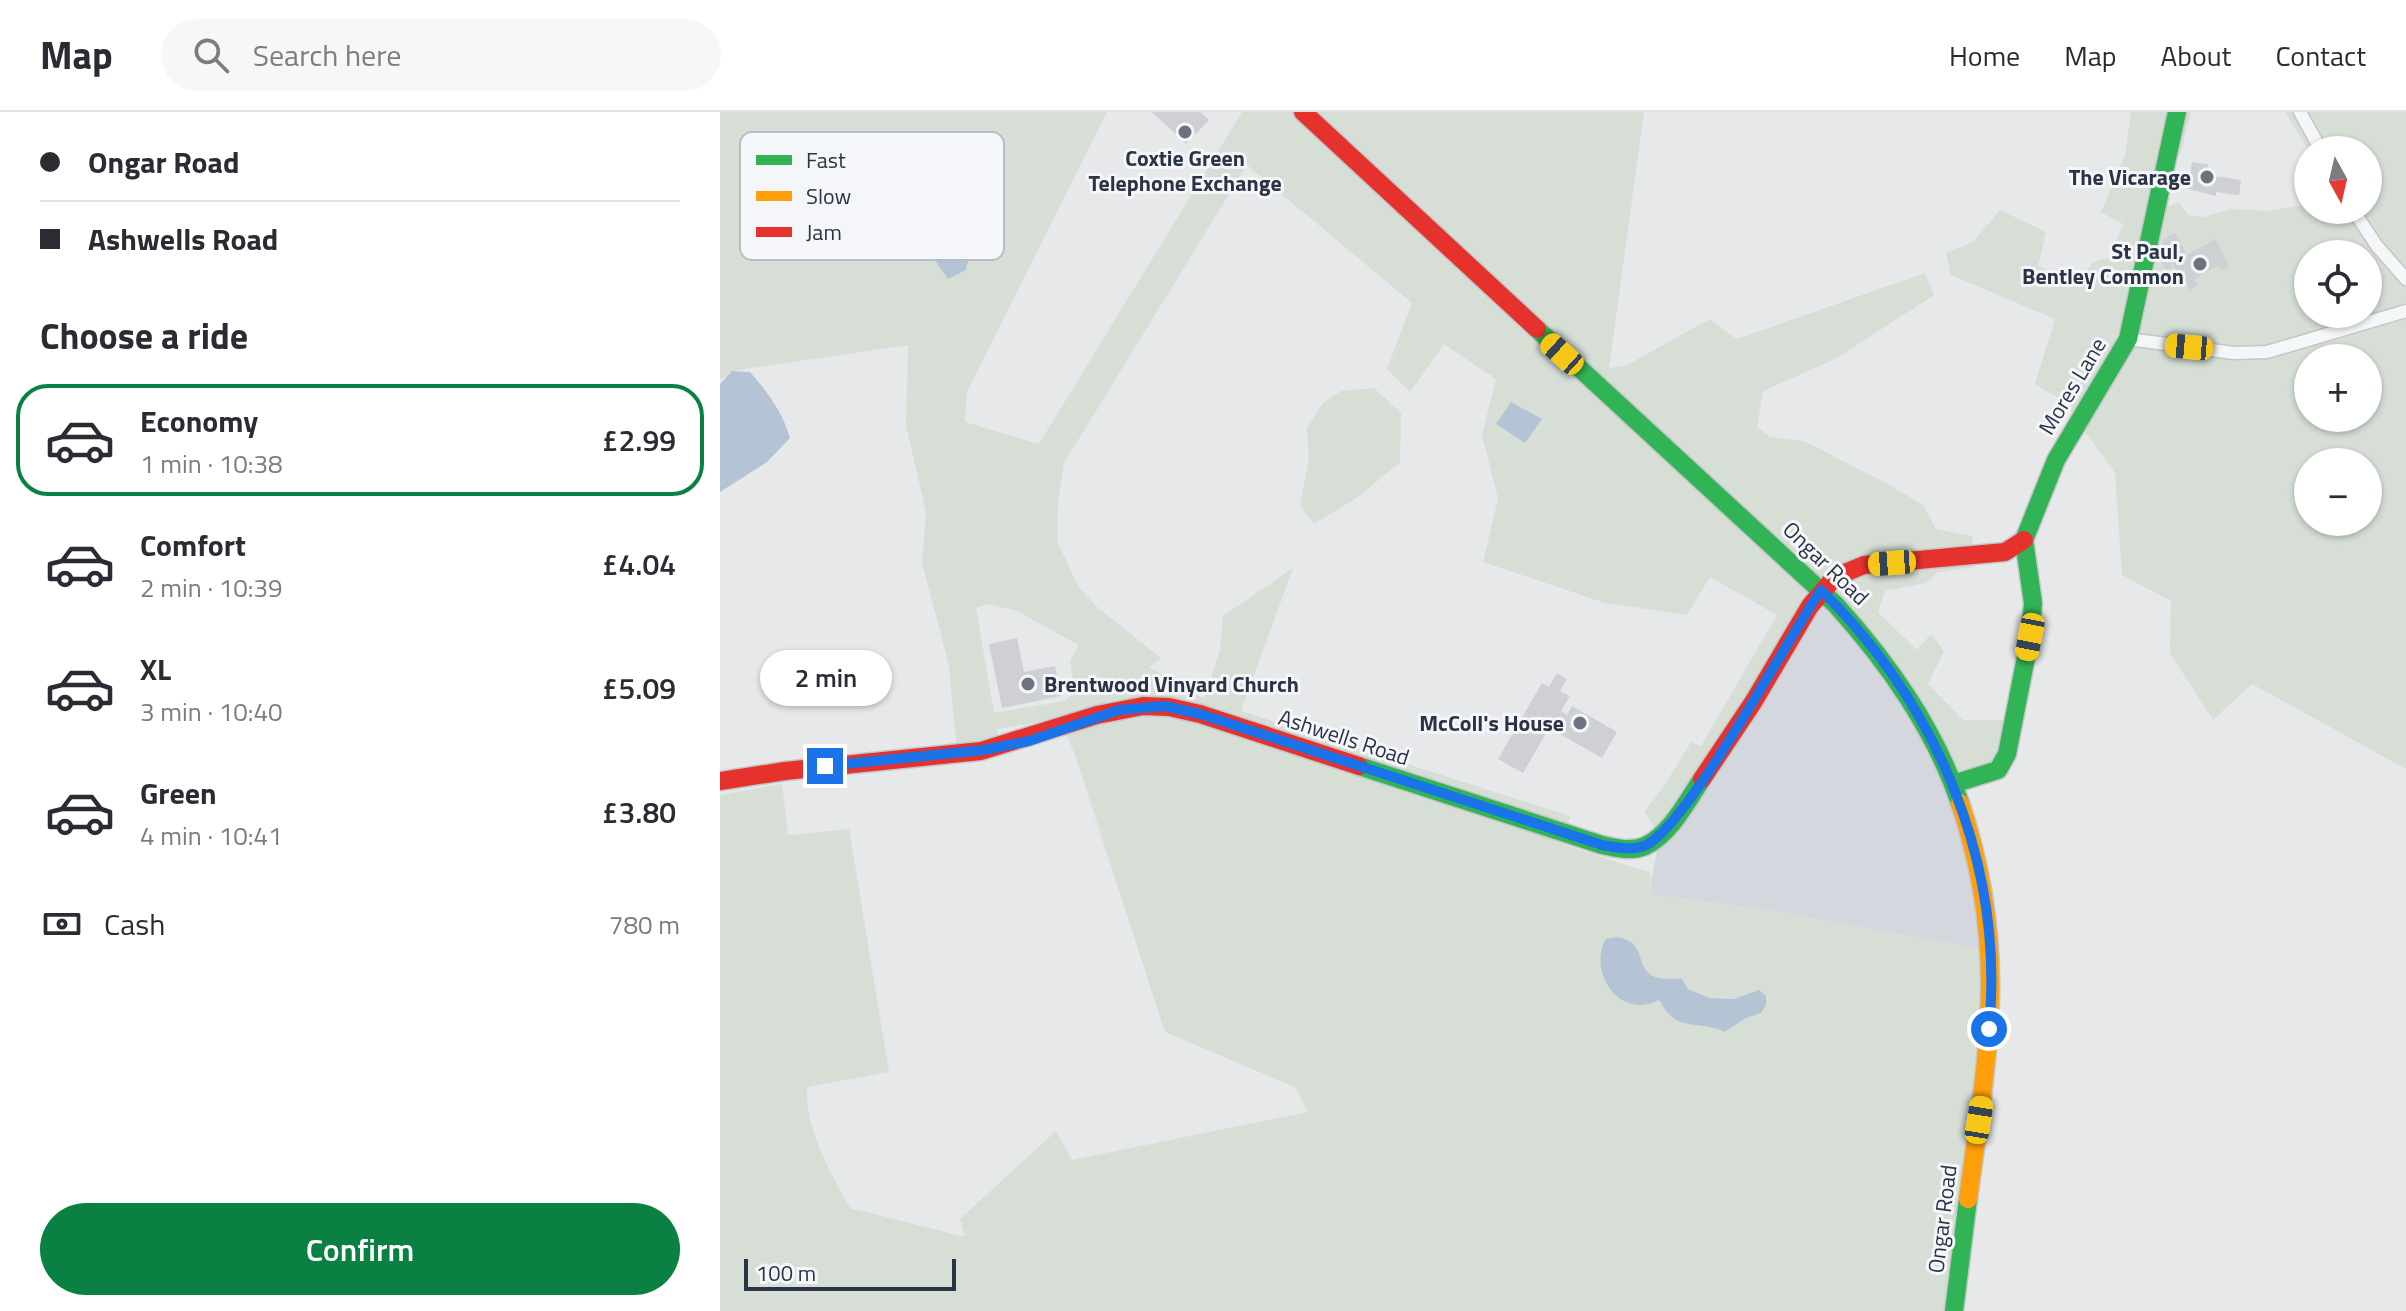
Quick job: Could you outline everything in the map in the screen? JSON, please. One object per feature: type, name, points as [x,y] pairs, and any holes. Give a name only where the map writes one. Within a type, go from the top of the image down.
[{"type":"street","name":"Ongar Road","points":[[1303,112],[1821,590],[1855,624],[1914,704],[1963,809],[1988,910],[1992,1002],[1985,1083],[1954,1311]]},
{"type":"street","name":"Mores Lane","points":[[2024,540],[2056,460],[2128,339],[2177,112]]},
{"type":"street","points":[[2300,112],[2313,136]]},
{"type":"street","points":[[2362,224],[2406,279]]},
{"type":"street","points":[[2128,339],[2234,353],[2267,352],[2406,311]]},
{"type":"street","points":[[1821,590],[1835,577],[1864,565],[2005,552],[2024,540],[2033,603],[2030,637],[2007,754],[1998,770],[1953,784]]},
{"type":"street","points":[[2005,552],[2030,566]]},
{"type":"street","name":"Ashwells Road","points":[[720,781],[763,772],[984,750],[1029,741],[1119,710],[1164,706],[1200,714],[1602,845],[1623,849],[1645,846],[1681,810],[1754,701],[1821,590]]},
{"type":"shaded area","points":[[720,112],[1107,112],[967,392],[965,422],[1039,444],[1242,112],[1644,112],[1609,368],[1627,365],[1710,319],[1737,339],[1925,273],[1934,295],[1835,359],[1763,391],[1757,427],[1770,437],[1804,441],[1884,482],[1923,505],[1936,529],[1972,536],[1975,567],[1938,572],[1925,583],[1885,591],[1878,612],[1917,650],[1931,634],[1944,651],[1928,684],[1963,720],[2014,720],[2007,754],[1964,781],[1836,605],[1810,606],[1660,834],[1644,812],[1691,742],[1701,746],[1777,615],[1710,577],[1687,615],[1605,603],[1483,562],[1498,499],[1482,435],[1496,379],[1444,344],[1410,392],[1387,369],[1412,303],[1247,165],[1064,463],[1058,502],[1057,541],[1078,586],[1096,606],[1161,658],[1149,667],[1204,699],[1220,650],[1223,616],[1293,568],[1241,711],[1570,816],[1562,844],[1651,873],[1649,894],[1772,911],[1991,951],[1954,1311],[720,1311],[720,795],[782,784],[788,835],[849,829],[889,1072],[807,1087],[807,1103],[814,1134],[850,1208],[965,1237],[960,1219],[1056,1131],[1072,1160],[1308,1112],[1295,1087],[1165,1032],[1075,755],[1060,719],[997,729],[1000,747],[957,753],[949,666],[922,562],[926,513],[906,425],[908,345],[732,371],[720,380]],"holes":[[[988,604],[1017,611],[1079,645],[1070,661],[1075,693],[1064,701],[994,713],[976,608]]]},
{"type":"shaded area","points":[[2131,112],[2191,112],[2180,155],[2169,154],[2159,195],[2170,206],[2179,202],[2188,215],[2204,217],[2231,209],[2269,211],[2294,207],[2294,224],[2382,224],[2382,136],[2300,136],[2285,112],[2406,112],[2406,769],[2252,684],[2213,720],[2170,653],[2171,601],[2122,575],[2115,473],[2063,401],[2035,384],[2055,319],[1951,275],[1946,253],[1973,242],[2000,210],[2046,232],[2038,266],[2078,283],[2093,262],[2110,257],[2123,224],[2101,212],[2125,155]]},
{"type":"shaded area","points":[[1374,388],[1401,413],[1400,462],[1358,497],[1314,524],[1300,505],[1309,459],[1307,428],[1323,403],[1341,391]]},
{"type":"shaded area","points":[[1836,605],[1855,624],[1953,784],[1991,951],[1772,911],[1649,894],[1660,834],[1810,606]]},
{"type":"water","points":[[935,260],[968,260],[966,270],[948,279]]},
{"type":"water","points":[[732,371],[750,372],[763,387],[783,419],[790,438],[767,462],[720,492],[720,384]]},
{"type":"water","points":[[1511,402],[1542,419],[1525,443],[1496,424]]},
{"type":"water","points":[[1617,937],[1633,944],[1644,968],[1655,977],[1682,979],[1688,989],[1709,998],[1734,999],[1759,990],[1766,996],[1766,1005],[1761,1013],[1746,1018],[1724,1032],[1678,1021],[1659,1000],[1645,1005],[1620,999],[1604,978],[1601,965],[1601,952],[1606,939]]},
{"type":"building","name":"Coxtie Green Telephone Exchange","points":[[1152,112],[1200,112],[1209,120],[1186,144]]},
{"type":"building","name":"The Vicarage","points":[[2192,162],[2208,164],[2207,175],[2241,180],[2239,195],[2216,192],[2216,196],[2188,189]]},
{"type":"building","points":[[2175,233],[2186,253],[2169,262],[2172,267],[2166,270],[2157,254],[2165,250],[2161,241]]},
{"type":"building","name":"St Paul, Bentley Common","points":[[2216,239],[2229,267],[2222,270],[2219,265],[2194,279],[2198,285],[2190,290],[2186,282],[2176,288],[2168,274],[2176,270],[2172,263]]},
{"type":"building","name":"Brentwood Vinyard Church","points":[[1017,638],[1024,672],[1055,666],[1061,696],[1002,708],[989,644]]},
{"type":"building","name":"McColl's House","points":[[1557,673],[1567,679],[1560,691],[1570,696],[1561,711],[1567,715],[1572,706],[1617,732],[1602,758],[1560,734],[1565,726],[1554,719],[1523,773],[1498,759],[1542,683],[1549,687]]},
{"type":"traffic: fast","points":[[1953,784],[1998,770],[2007,754],[2030,637],[2033,603],[2024,540],[2056,460],[2128,339],[2177,112]]},
{"type":"traffic: fast","points":[[1537,329],[1836,605],[1874,650],[1908,698],[1937,749],[1960,803]]},
{"type":"traffic: fast","points":[[1359,766],[1602,845],[1629,849],[1645,846],[1662,834],[1702,779]]},
{"type":"traffic: fast","points":[[1954,1311],[1968,1199]]},
{"type":"traffic: slow","points":[[1960,803],[1985,906],[1990,1001],[1982,1096],[1968,1199]]},
{"type":"traffic: jam","points":[[1303,112],[1537,329]]},
{"type":"traffic: jam","points":[[1702,779],[1754,701],[1810,606],[1835,577],[1864,565],[2005,552],[2024,540]]},
{"type":"traffic: jam","points":[[720,781],[785,771],[981,751],[1097,715],[1143,706],[1169,707],[1200,714],[1359,766]]},
{"type":"place","name":"Coxtie Green Telephone Exchange","points":[[1185,132]]},
{"type":"place","name":"The Vicarage","points":[[2207,177]]},
{"type":"place","name":"St Paul, Bentley Common","points":[[2200,264]]},
{"type":"place","name":"Brentwood Vinyard Church","points":[[1028,684]]},
{"type":"place","name":"McColl's House","points":[[1580,723]]},
{"type":"route","points":[[825,766],[984,750],[1029,741],[1119,710],[1164,706],[1200,714],[1602,845],[1623,849],[1645,846],[1681,810],[1754,701],[1821,590],[1855,624],[1914,704],[1963,809],[1988,910],[1992,1002],[1989,1029]]}]
